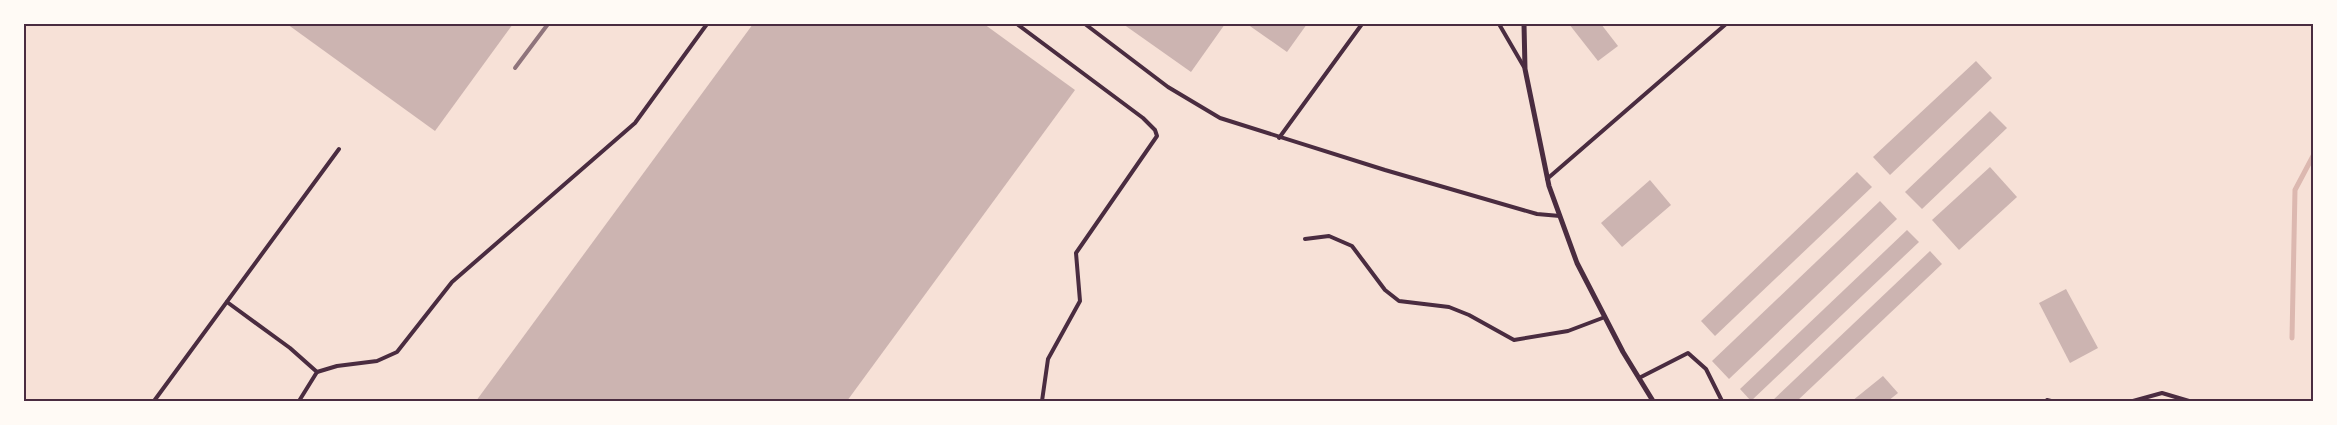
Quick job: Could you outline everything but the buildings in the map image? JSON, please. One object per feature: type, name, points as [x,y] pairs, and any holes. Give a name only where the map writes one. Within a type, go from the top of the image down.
[{"type":"street","points":[[1524,24],[1525,69],[1547,179],[1577,263],[1605,317],[1653,401]]},
{"type":"lane","points":[[300,401],[317,372],[337,366],[377,361],[397,352],[452,282],[635,123],[707,24]]},
{"type":"lane","points":[[1017,24],[1143,118],[1155,130],[1157,136],[1076,253],[1080,301],[1048,358],[1042,401]]},
{"type":"lane","points":[[1085,24],[1168,87],[1220,118],[1279,138],[1528,211],[1560,216]]},
{"type":"lane","points":[[1279,138],[1362,24]]},
{"type":"lane","points":[[1499,24],[1525,69]]},
{"type":"lane","points":[[1547,179],[1726,24]]},
{"type":"lane","points":[[154,401],[339,149]]},
{"type":"lane","points":[[1305,239],[1330,236],[1352,246],[1385,290],[1399,301],[1449,307],[1469,315],[1514,340],[1568,331],[1605,317]]},
{"type":"lane","points":[[227,302],[290,348],[317,372]]},
{"type":"lane","points":[[1639,378],[1688,353],[1706,368],[1722,401]]},
{"type":"lane","points":[[2132,401],[2162,393],[2189,401]]},
{"type":"waterway","points":[[2292,338],[2295,190],[2313,156]]},
{"type":"railway","points":[[515,68],[548,24]]}]
